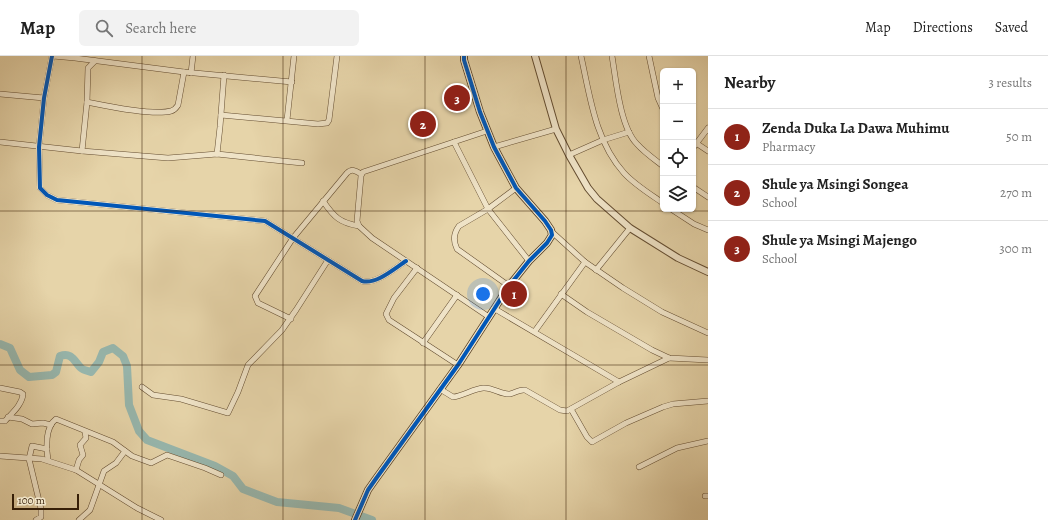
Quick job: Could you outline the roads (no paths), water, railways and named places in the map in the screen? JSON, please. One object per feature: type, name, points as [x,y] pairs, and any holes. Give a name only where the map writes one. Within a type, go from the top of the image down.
[{"type":"street","points":[[292,82],[191,73],[95,61],[75,57],[52,56],[44,98],[38,146],[40,188],[47,195],[57,200],[154,211],[265,221],[362,281],[367,282],[375,281],[406,261]]},
{"type":"street","points":[[191,73],[193,56]]},
{"type":"street","points":[[287,120],[294,56]]},
{"type":"street","points":[[221,115],[327,124],[329,120],[337,56]]},
{"type":"street","points":[[464,56],[480,112],[494,147],[516,188],[545,221],[552,232],[596,270],[662,312],[708,333]]},
{"type":"street","points":[[535,56],[556,129],[588,188],[597,199],[630,228],[678,258],[708,272]]},
{"type":"street","points":[[581,56],[592,107],[603,140],[610,154],[624,173],[660,201]]},
{"type":"street","points":[[612,56],[622,110],[629,132],[636,143],[660,163]]},
{"type":"street","points":[[648,56],[661,104]]},
{"type":"street","points":[[82,151],[87,102],[88,68],[95,61]]},
{"type":"street","points":[[87,102],[119,108],[155,112],[172,111],[176,109],[178,105],[184,72]]},
{"type":"street","points":[[217,154],[224,76]]},
{"type":"street","points":[[0,94],[44,98]]},
{"type":"street","points":[[696,143],[708,128]]},
{"type":"street","points":[[494,147],[556,129]]},
{"type":"street","points":[[361,174],[365,171],[487,131]]},
{"type":"street","points":[[569,155],[603,140],[629,132]]},
{"type":"street","points":[[0,142],[168,158],[217,154],[302,163]]},
{"type":"street","points":[[454,142],[488,209],[529,261]]},
{"type":"street","points":[[696,146],[708,151]]},
{"type":"street","points":[[290,319],[258,303],[255,296],[293,238],[349,171],[354,170],[361,174]]},
{"type":"street","points":[[359,226],[357,218],[361,174]]},
{"type":"street","points":[[509,286],[457,249],[454,242],[456,230],[459,226],[488,209],[516,188]]},
{"type":"street","points":[[696,189],[708,196]]},
{"type":"street","points":[[324,201],[333,216],[346,223],[359,226],[372,238],[489,317]]},
{"type":"street","points":[[154,211],[161,217]]},
{"type":"street","points":[[676,212],[694,224],[708,230]]},
{"type":"street","points":[[596,270],[630,228]]},
{"type":"street","points":[[355,520],[368,490],[458,366],[509,286],[529,261],[551,238],[552,232]]},
{"type":"street","points":[[142,387],[154,395],[181,399],[228,413],[248,365],[267,347],[290,319],[328,260]]},
{"type":"street","points":[[535,332],[585,262]]},
{"type":"street","points":[[418,268],[394,298],[386,314],[389,320],[458,366]]},
{"type":"street","points":[[561,294],[630,338],[669,358],[708,361]]},
{"type":"street","points":[[423,343],[457,295]]},
{"type":"street","points":[[495,309],[619,382]]},
{"type":"street","points":[[440,389],[453,397],[461,396],[482,388],[489,388],[508,394],[525,390],[560,410],[567,411],[619,382],[669,358]]},
{"type":"street","points":[[0,388],[23,394],[22,401],[5,420],[0,421]]},
{"type":"street","points":[[571,409],[587,437],[592,442],[626,423],[662,407],[673,404],[708,400]]},
{"type":"street","points":[[8,417],[22,419],[32,424],[51,424]]},
{"type":"street","points":[[48,460],[47,449],[51,424],[56,419],[85,432],[113,442],[122,447],[132,456],[151,462],[167,455],[221,475]]},
{"type":"street","points":[[76,470],[83,454],[80,445],[86,438],[85,432]]},
{"type":"street","points":[[639,467],[677,448],[708,442]]},
{"type":"street","points":[[36,520],[41,517],[41,508],[29,459],[32,446],[47,449]]},
{"type":"street","points":[[79,520],[90,510],[104,471],[116,463],[125,451]]},
{"type":"street","points":[[0,456],[48,460],[76,470],[137,508],[161,520]]},
{"type":"waterway","points":[[0,344],[10,348],[20,370],[29,377],[52,375],[56,372],[60,356],[64,355],[70,356],[82,369],[91,372],[99,362],[103,352],[113,348],[123,356],[127,366],[129,405],[139,431],[147,440],[215,466],[233,476],[243,489],[277,502],[339,508],[372,520]]},
{"type":"place","name":"Shule ya Msingi Majengo","points":[[457,98]]},
{"type":"place","name":"Shule ya Msingi Songea","points":[[423,124]]},
{"type":"place","name":"Zenda Duka La Dawa Muhimu","points":[[514,294]]}]
